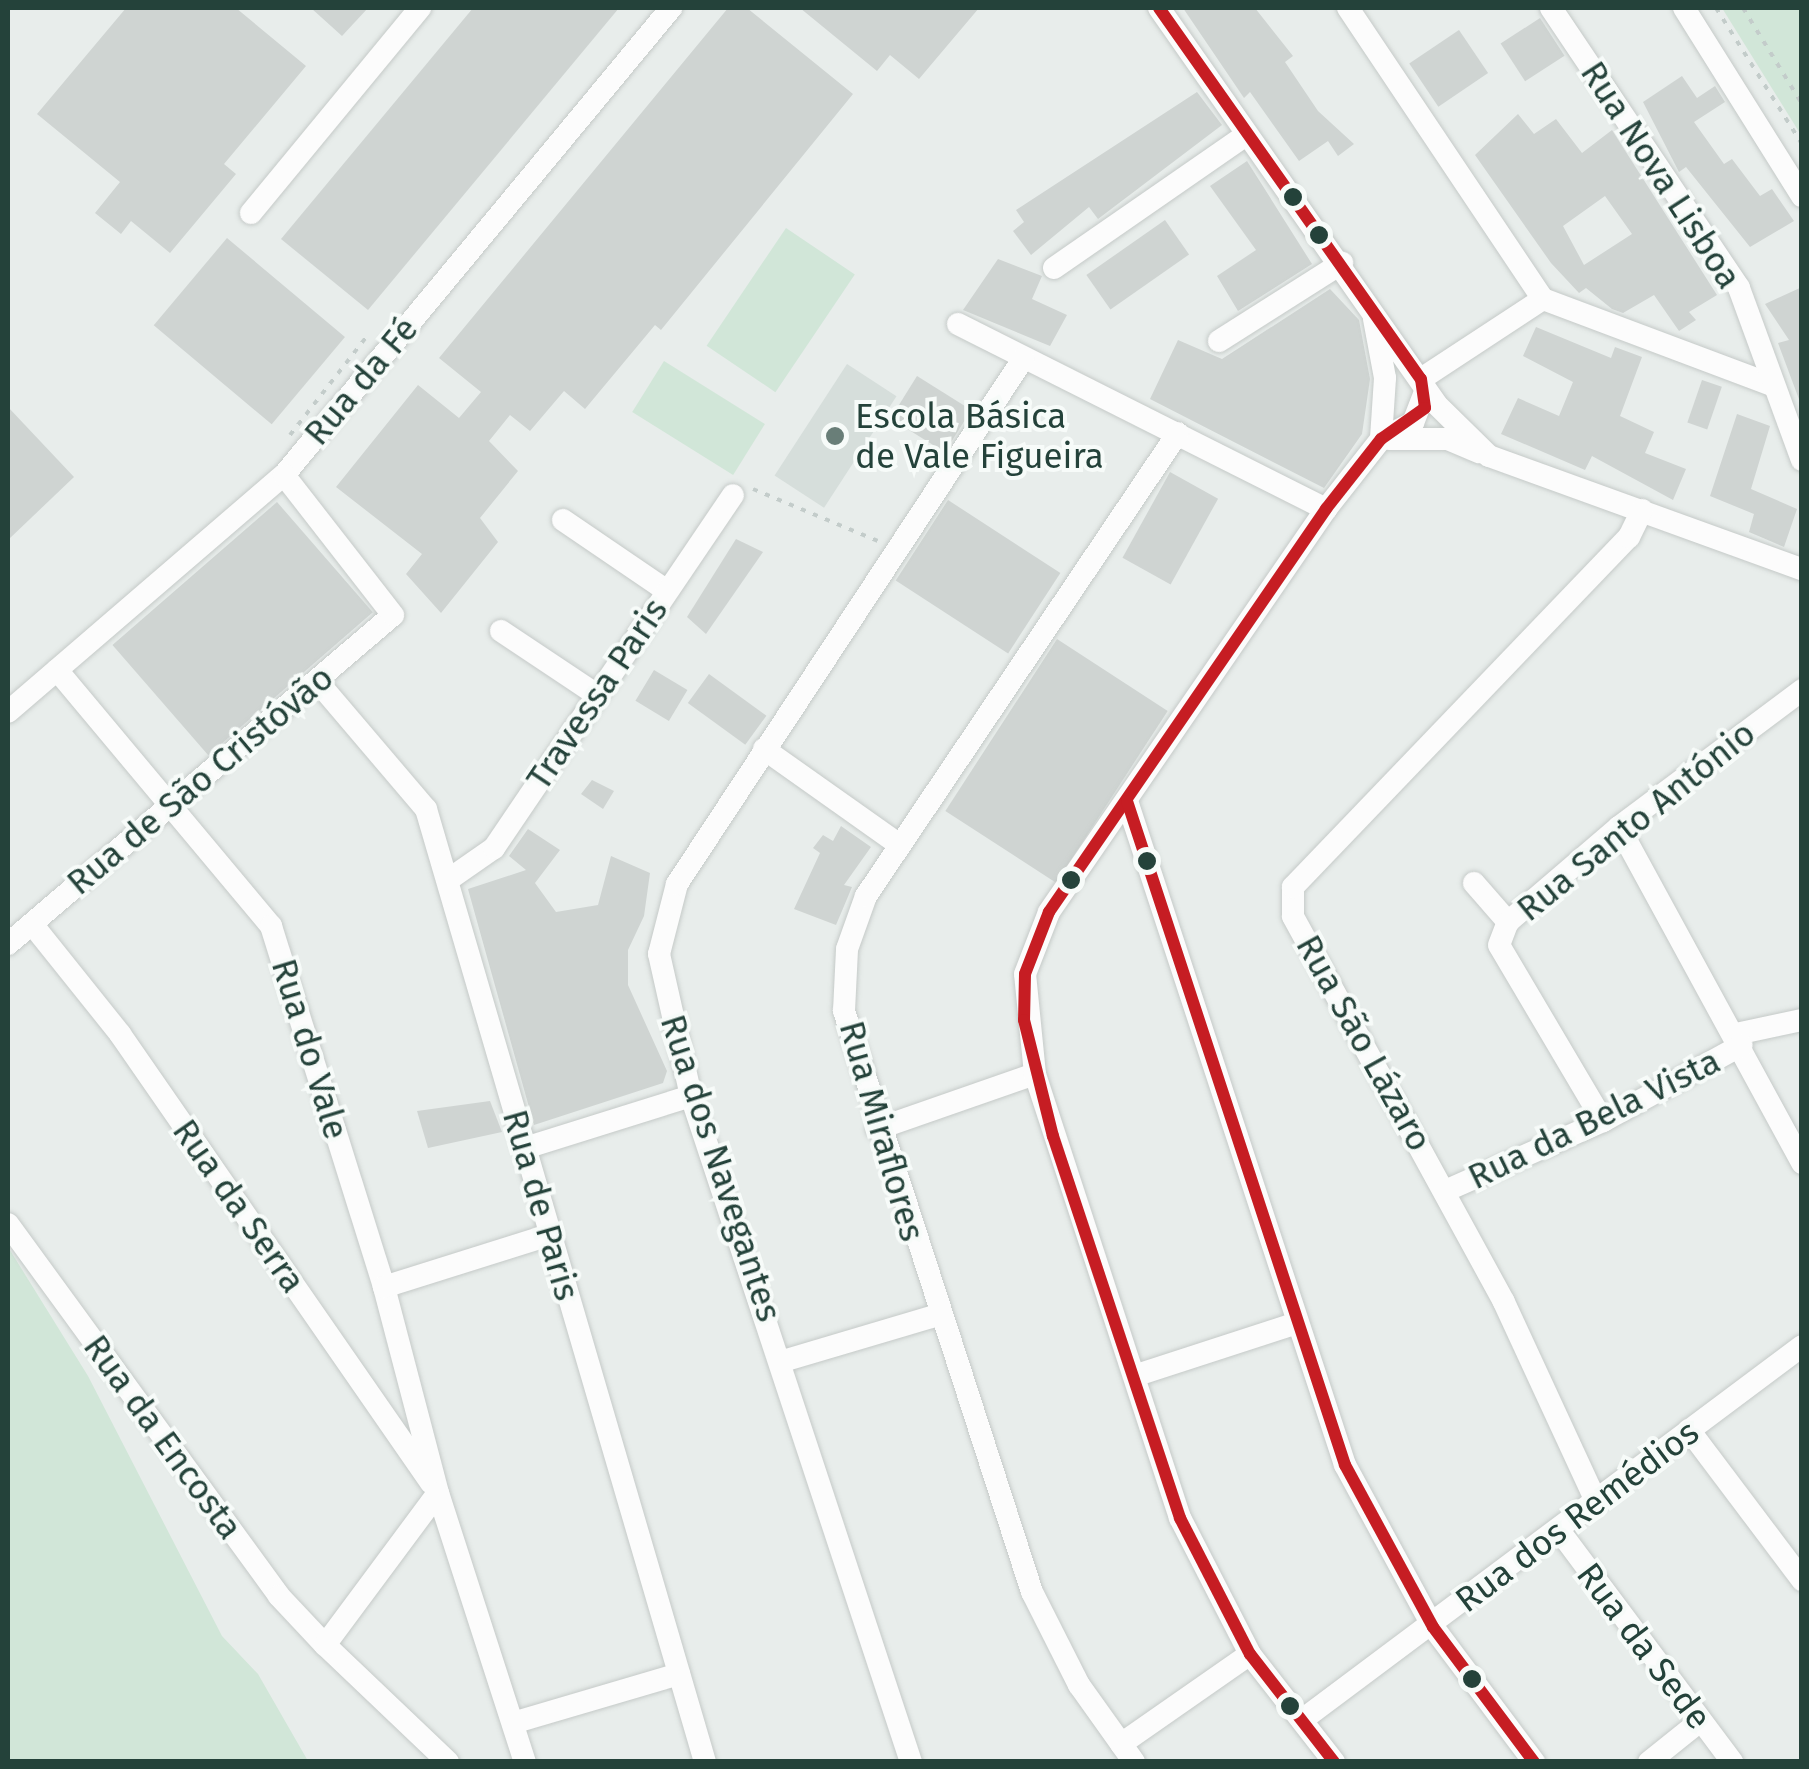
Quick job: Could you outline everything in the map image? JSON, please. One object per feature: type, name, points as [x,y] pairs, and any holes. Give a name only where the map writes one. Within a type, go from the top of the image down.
[{"type":"street","points":[[251,213],[420,8]]},
{"type":"street","name":"Rua da Fé","points":[[8,712],[284,475],[670,8]]},
{"type":"street","points":[[1159,8],[1246,135],[1342,262],[1428,391],[1489,456]]},
{"type":"street","points":[[1348,8],[1543,299],[1774,386]]},
{"type":"street","name":"Rua Nova Lisboa","points":[[1551,8],[1738,288],[1802,460]]},
{"type":"street","points":[[1684,8],[1802,196]]},
{"type":"street","points":[[1054,268],[1246,135]]},
{"type":"street","points":[[1219,341],[1342,262]]},
{"type":"street","points":[[1384,410],[1428,391],[1543,299]]},
{"type":"street","points":[[1370,306],[1384,410],[1380,439]]},
{"type":"street","points":[[958,324],[1326,509]]},
{"type":"street","name":"Rua dos Navegantes","points":[[911,1762],[783,1361],[692,1096],[659,954],[677,884],[1023,359]]},
{"type":"street","points":[[1334,1762],[1250,1654],[1180,1518],[1035,1074],[1025,974],[1050,912],[1326,509],[1380,439],[1413,422],[1428,391]]},
{"type":"street","name":"Rua Miraflores","points":[[1127,1753],[1078,1686],[1032,1592],[877,1129],[844,1011],[846,949],[896,843],[1178,432]]},
{"type":"street","points":[[1380,439],[1448,440],[1802,568]]},
{"type":"street","name":"Rua de São Cristóvão","points":[[8,944],[168,803],[393,615],[284,475]]},
{"type":"street","name":"Travessa Paris","points":[[448,880],[494,848],[732,495]]},
{"type":"street","name":"Rua São Lázaro","points":[[1594,1497],[1445,1191],[1293,916],[1292,887],[1629,537],[1642,510]]},
{"type":"street","points":[[563,520],[667,590]]},
{"type":"street","points":[[502,631],[597,694]]},
{"type":"street","name":"Rua do Vale","points":[[56,670],[271,926],[384,1286],[438,1493]]},
{"type":"street","name":"Rua de Paris","points":[[318,681],[426,809],[705,1762]]},
{"type":"street","name":"Rua Santo António","points":[[1603,1121],[1500,945],[1508,922],[1619,827],[1802,690]]},
{"type":"street","points":[[764,749],[896,843]]},
{"type":"street","points":[[1127,801],[1294,1324],[1376,1534],[1433,1627],[1534,1762]]},
{"type":"street","points":[[1619,827],[1739,1040],[1802,1163]]},
{"type":"street","points":[[1474,883],[1508,922]]},
{"type":"street","name":"Rua da Serra","points":[[32,924],[120,1034],[438,1493]]},
{"type":"street","name":"Rua da Bela Vista","points":[[1445,1191],[1603,1121],[1739,1040],[1802,1020]]},
{"type":"street","points":[[877,1129],[1035,1074]]},
{"type":"street","points":[[525,1148],[692,1096]]},
{"type":"street","name":"Rua da Encosta","points":[[8,1224],[279,1596],[448,1762]]},
{"type":"street","points":[[384,1286],[549,1235]]},
{"type":"street","points":[[783,1361],[938,1315]]},
{"type":"street","points":[[1136,1375],[1294,1324]]},
{"type":"street","name":"Rua dos Remédios","points":[[1302,1720],[1433,1627],[1594,1497],[1802,1346]]},
{"type":"street","points":[[1689,1430],[1802,1580]]},
{"type":"street","points":[[325,1645],[438,1493]]},
{"type":"street","points":[[438,1493],[516,1722],[525,1762]]},
{"type":"street","name":"Rua da Sede","points":[[1558,1529],[1732,1762]]},
{"type":"street","points":[[1127,1753],[1250,1654]]},
{"type":"street","points":[[516,1722],[680,1674]]},
{"type":"street","points":[[1649,1762],[1699,1722]]},
{"type":"path","points":[[1716,8],[1802,144]]},
{"type":"path","points":[[1743,8],[1802,104]]},
{"type":"path","points":[[732,495],[748,487],[889,546]]},
{"type":"shaded area","name":"Escola Básica de Vale Figueira","points":[[847,364],[896,396],[824,508],[775,476]]},
{"type":"green space","points":[[1722,8],[1801,8],[1801,135]]},
{"type":"green space","points":[[786,228],[855,274],[775,392],[707,346]]},
{"type":"green space","points":[[664,361],[765,424],[733,475],[632,412]]},
{"type":"green space","points":[[8,1247],[88,1376],[222,1636],[258,1674],[308,1761],[8,1761]]},
{"type":"building","points":[[126,8],[236,8],[306,66],[224,164],[236,174],[170,253],[131,221],[121,234],[95,213],[120,182],[37,114]]},
{"type":"building","points":[[311,8],[368,8],[342,36]]},
{"type":"building","points":[[473,8],[619,8],[368,310],[281,239]]},
{"type":"building","points":[[728,8],[747,8],[853,94],[661,330],[655,325],[585,409],[564,391],[530,431],[510,415],[489,441],[518,471],[480,518],[498,542],[441,613],[406,574],[422,554],[336,487],[418,385],[459,418],[481,392],[439,358]]},
{"type":"building","points":[[800,8],[979,8],[919,79],[890,55],[877,71]]},
{"type":"building","points":[[1183,8],[1255,8],[1293,56],[1285,62],[1318,111],[1354,144],[1338,156],[1328,141],[1299,161],[1250,92],[1244,98]]},
{"type":"building","points":[[1540,18],[1565,56],[1525,81],[1501,44]]},
{"type":"building","points":[[1459,30],[1488,73],[1438,107],[1409,64]]},
{"type":"building","points":[[1682,76],[1697,98],[1715,86],[1725,102],[1694,122],[1724,164],[1732,159],[1760,196],[1772,189],[1794,221],[1750,247],[1686,167],[1679,172],[1643,102]]},
{"type":"building","points":[[1197,92],[1222,125],[1098,219],[1089,207],[1031,255],[1013,231],[1024,222],[1016,210]]},
{"type":"building","points":[[1518,114],[1534,134],[1556,119],[1582,153],[1612,130],[1717,295],[1689,312],[1696,320],[1679,331],[1654,295],[1623,313],[1586,288],[1579,293],[1551,263],[1475,155]],"holes":[[[1605,196],[1632,234],[1584,265],[1563,226]]]},
{"type":"building","points":[[1247,161],[1312,264],[1238,311],[1217,276],[1256,250],[1210,186]]},
{"type":"building","points":[[1165,220],[1189,254],[1110,309],[1086,275]]},
{"type":"building","points":[[227,238],[345,337],[272,424],[154,325]]},
{"type":"building","points":[[998,259],[1042,276],[1032,299],[1067,315],[1050,346],[963,310]]},
{"type":"building","points":[[1802,287],[1800,402],[1778,343],[1789,340],[1765,304]]},
{"type":"building","points":[[1330,289],[1359,320],[1370,379],[1362,434],[1324,488],[1150,399],[1178,340],[1222,359]]},
{"type":"building","points":[[1536,327],[1611,358],[1615,347],[1642,357],[1620,416],[1654,432],[1645,453],[1686,469],[1673,500],[1592,456],[1585,470],[1501,434],[1518,398],[1559,416],[1573,382],[1523,356]]},
{"type":"building","points":[[917,376],[971,410],[945,452],[891,418]]},
{"type":"building","points":[[1702,380],[1722,387],[1707,429],[1687,423]]},
{"type":"building","points":[[8,407],[74,477],[8,540]]},
{"type":"building","points":[[1737,414],[1770,426],[1751,489],[1797,509],[1784,547],[1749,532],[1754,514],[1710,496]]},
{"type":"building","points":[[1170,472],[1218,499],[1171,584],[1122,558]]},
{"type":"building","points":[[948,500],[1060,573],[1008,653],[896,581]]},
{"type":"building","points":[[277,502],[373,612],[208,755],[112,645]]},
{"type":"building","points":[[736,539],[763,552],[706,634],[687,617]]},
{"type":"building","points":[[1057,639],[1168,711],[1056,883],[945,811]]},
{"type":"building","points":[[654,670],[687,690],[669,721],[635,701]]},
{"type":"building","points":[[709,674],[766,716],[745,745],[688,703]]},
{"type":"building","points":[[592,780],[614,791],[603,809],[581,794]]},
{"type":"building","points":[[841,826],[871,847],[844,885],[852,887],[836,925],[794,909],[820,853],[813,848],[823,835],[833,841]]},
{"type":"building","points":[[528,829],[560,850],[535,883],[556,912],[598,905],[611,856],[650,873],[644,916],[628,950],[628,985],[667,1071],[663,1083],[534,1125],[468,889],[526,870],[509,856]]},
{"type":"building","points":[[490,1101],[502,1132],[428,1148],[417,1111]]},
{"type":"transit line","points":[[1159,8],[1421,379],[1425,408],[1381,439],[1326,509],[1049,912],[1025,974],[1024,1020],[1053,1136],[1180,1518],[1250,1654],[1334,1762]]},
{"type":"transit line","points":[[1127,801],[1345,1465],[1433,1627],[1534,1762]]},
{"type":"place","name":"Escola Básica de Vale Figueira","points":[[835,436]]}]
